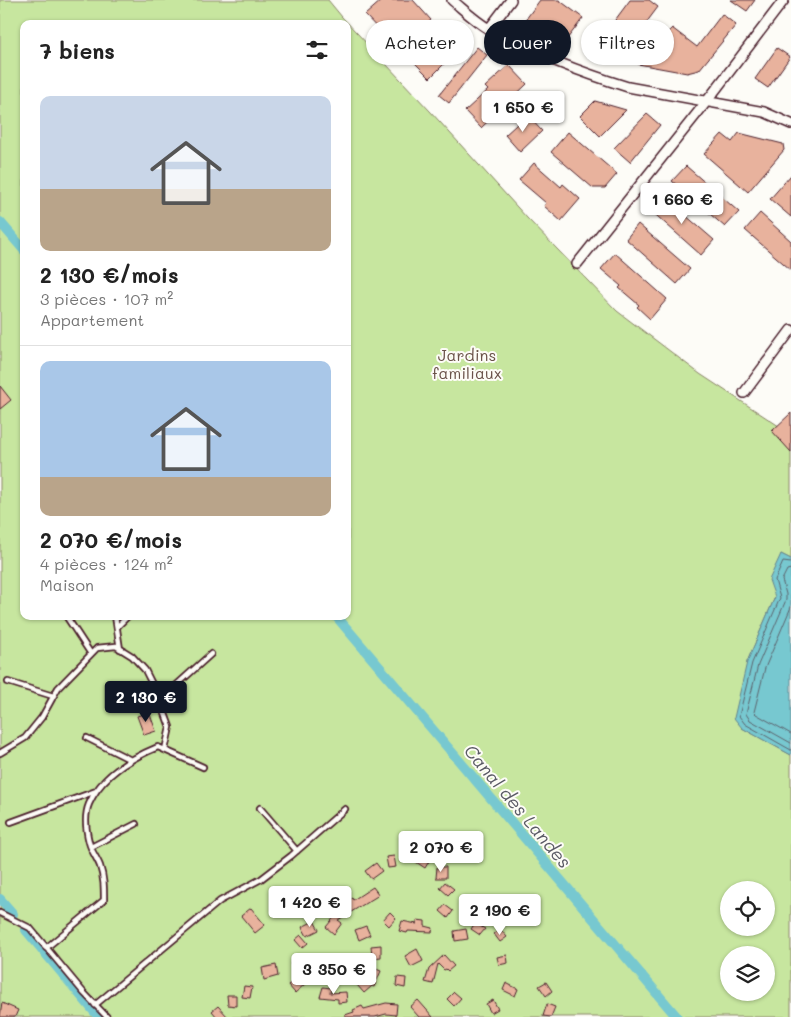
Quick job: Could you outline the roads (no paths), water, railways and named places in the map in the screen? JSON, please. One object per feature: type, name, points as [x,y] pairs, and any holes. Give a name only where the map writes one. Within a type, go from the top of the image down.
[{"type":"street","points":[[452,0],[484,25]]},
{"type":"street","points":[[496,20],[511,0]]},
{"type":"street","points":[[577,264],[708,101],[784,0]]},
{"type":"street","points":[[566,65],[628,87],[764,112],[791,124]]},
{"type":"street","points":[[744,393],[791,330]]},
{"type":"lane","points":[[69,620],[91,654]]},
{"type":"lane","points":[[116,620],[120,648]]},
{"type":"lane","points":[[117,627],[124,620]]},
{"type":"lane","points":[[0,753],[24,738],[42,717],[58,688],[97,648],[116,646],[132,656],[145,670],[160,700],[170,727],[165,750]]},
{"type":"lane","points":[[160,700],[211,654]]},
{"type":"lane","points":[[8,682],[53,696]]},
{"type":"lane","points":[[87,738],[131,760]]},
{"type":"lane","points":[[46,948],[104,900],[104,880],[91,847],[85,825],[88,806],[101,783],[137,755],[158,748],[203,767]]},
{"type":"lane","points":[[11,822],[96,791]]},
{"type":"lane","points":[[260,808],[297,851]]},
{"type":"lane","points":[[95,1005],[220,901],[261,879],[297,851],[345,809]]},
{"type":"lane","points":[[91,847],[136,824]]},
{"type":"lane","points":[[0,913],[30,928],[107,1017]]},
{"type":"water","points":[[781,554],[791,559],[791,755],[742,728],[734,718],[747,662],[775,597],[769,580]]},
{"type":"waterway","name":"Canal des Landes","points":[[0,222],[20,245]]},
{"type":"waterway","name":"Canal des Landes","points":[[339,620],[677,1017]]},
{"type":"waterway","points":[[0,899],[13,914]]},
{"type":"waterway","points":[[26,930],[99,1017]]},
{"type":"park label","name":"Jardins familiaux","points":[[467,363]]}]
